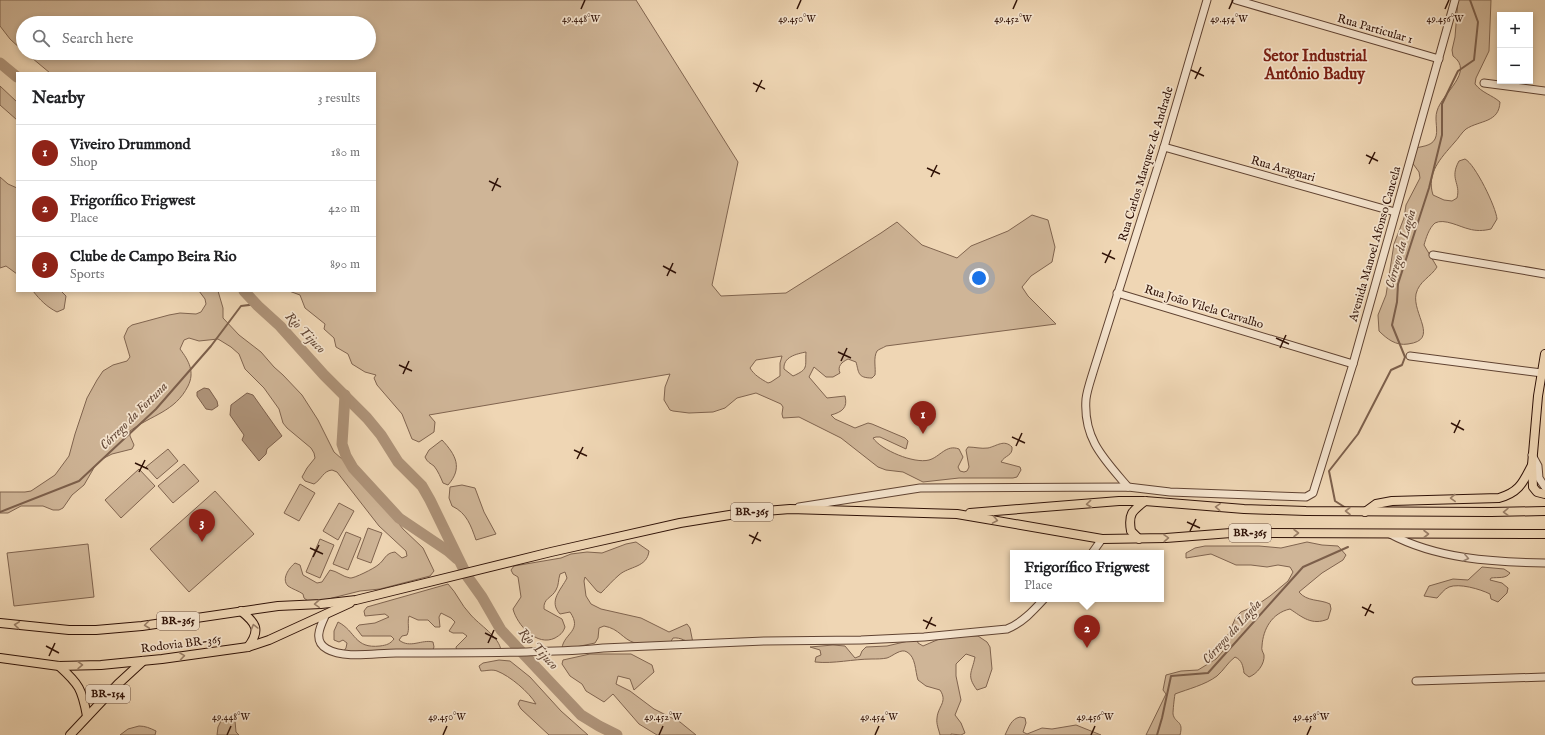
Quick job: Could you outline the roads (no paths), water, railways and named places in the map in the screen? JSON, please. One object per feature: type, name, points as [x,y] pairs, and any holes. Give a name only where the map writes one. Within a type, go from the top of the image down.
[{"type":"main road","points":[[1545,354],[1542,373],[1542,396],[1532,455],[1533,487],[1537,492],[1545,494]]},
{"type":"main road","points":[[1365,512],[1376,504],[1392,501],[1500,498],[1511,494],[1522,483],[1532,464]]},
{"type":"main road","name":"BR-365","points":[[790,509],[957,514],[1119,501],[1146,501],[1244,509],[1365,512],[1545,511]]},
{"type":"main road","points":[[1139,539],[1130,531],[1129,519],[1134,509],[1146,501]]},
{"type":"main road","name":"Rodovia BR-365","points":[[0,623],[69,630],[96,630],[150,625],[241,611],[356,600],[551,552],[680,523],[742,513],[790,509]]},
{"type":"main road","name":"BR-365","points":[[957,514],[1102,539],[1166,538],[1231,533],[1545,534]]},
{"type":"main road","name":"Rodovia BR-365","points":[[0,658],[58,666],[101,665],[248,647],[269,640],[356,600]]},
{"type":"main road","points":[[241,611],[253,621],[256,630],[254,638],[248,647]]},
{"type":"main road","name":"BR-154","points":[[70,735],[118,684],[143,661]]},
{"type":"main road","name":"BR-154","points":[[58,666],[78,685],[83,695],[87,716]]},
{"type":"street","name":"Rua Carlos Marquez de Andrade","points":[[1128,487],[1107,463],[1093,443],[1088,429],[1086,398],[1117,293],[1164,147],[1207,0]]},
{"type":"street","name":"Rua Particular 1","points":[[1236,0],[1439,58]]},
{"type":"street","name":"Avenida Manoel Afonso Cancela","points":[[1128,487],[1178,492],[1306,497],[1313,493],[1353,364],[1455,0]]},
{"type":"street","points":[[1484,83],[1545,91]]},
{"type":"street","name":"Rua Araguari","points":[[1164,147],[1395,212]]},
{"type":"street","points":[[1433,255],[1545,274]]},
{"type":"street","name":"Rua João Vilela Carvalho","points":[[1117,293],[1353,364]]},
{"type":"street","points":[[1410,356],[1542,373]]},
{"type":"street","points":[[1532,455],[1538,466],[1539,478],[1545,487]]},
{"type":"street","points":[[790,509],[830,501],[875,496],[920,488],[1128,487]]},
{"type":"street","points":[[1390,534],[1408,543],[1477,560],[1545,563]]},
{"type":"street","points":[[1094,550],[1102,539]]},
{"type":"street","points":[[326,614],[319,630],[319,640],[320,643],[327,649],[337,653],[362,655],[491,653],[764,641],[861,640],[924,637],[1007,629],[1026,617],[1041,602]]},
{"type":"street","points":[[1416,681],[1545,677]]},
{"type":"waterway","name":"Córrego da Lagôa","points":[[1346,508],[1335,501],[1329,471],[1358,434],[1391,370],[1402,365],[1405,357],[1392,325],[1397,302],[1398,284],[1429,188],[1442,135],[1442,104],[1458,71],[1474,60],[1478,22],[1470,0]]},
{"type":"waterway","name":"Rio Tijuco","points":[[0,63],[16,76]]},
{"type":"waterway","name":"Rio Tijuco","points":[[245,292],[280,326],[324,375],[367,418],[381,435],[398,462],[422,486],[467,576],[482,597],[501,630],[581,715],[617,735]]},
{"type":"waterway","name":"Córrego da Fortuna","points":[[0,512],[79,481],[156,409],[211,346],[241,306],[257,304]]},
{"type":"waterway","name":"Rio Tijuco","points":[[345,395],[342,444],[346,456],[353,468],[399,518],[448,551],[457,559]]},
{"type":"waterway","name":"Córrego da Lagôa","points":[[1157,735],[1171,676],[1208,673],[1303,567],[1348,547]]},
{"type":"place","name":"Viveiro Drummond","points":[[923,434]]},
{"type":"place","name":"Clube de Campo Beira Rio","points":[[202,542]]},
{"type":"place","name":"Frigorífico Frigwest","points":[[1087,648]]},
{"type":"district","name":"Setor Industrial Antônio Baduy","points":[[1315,66]]}]
